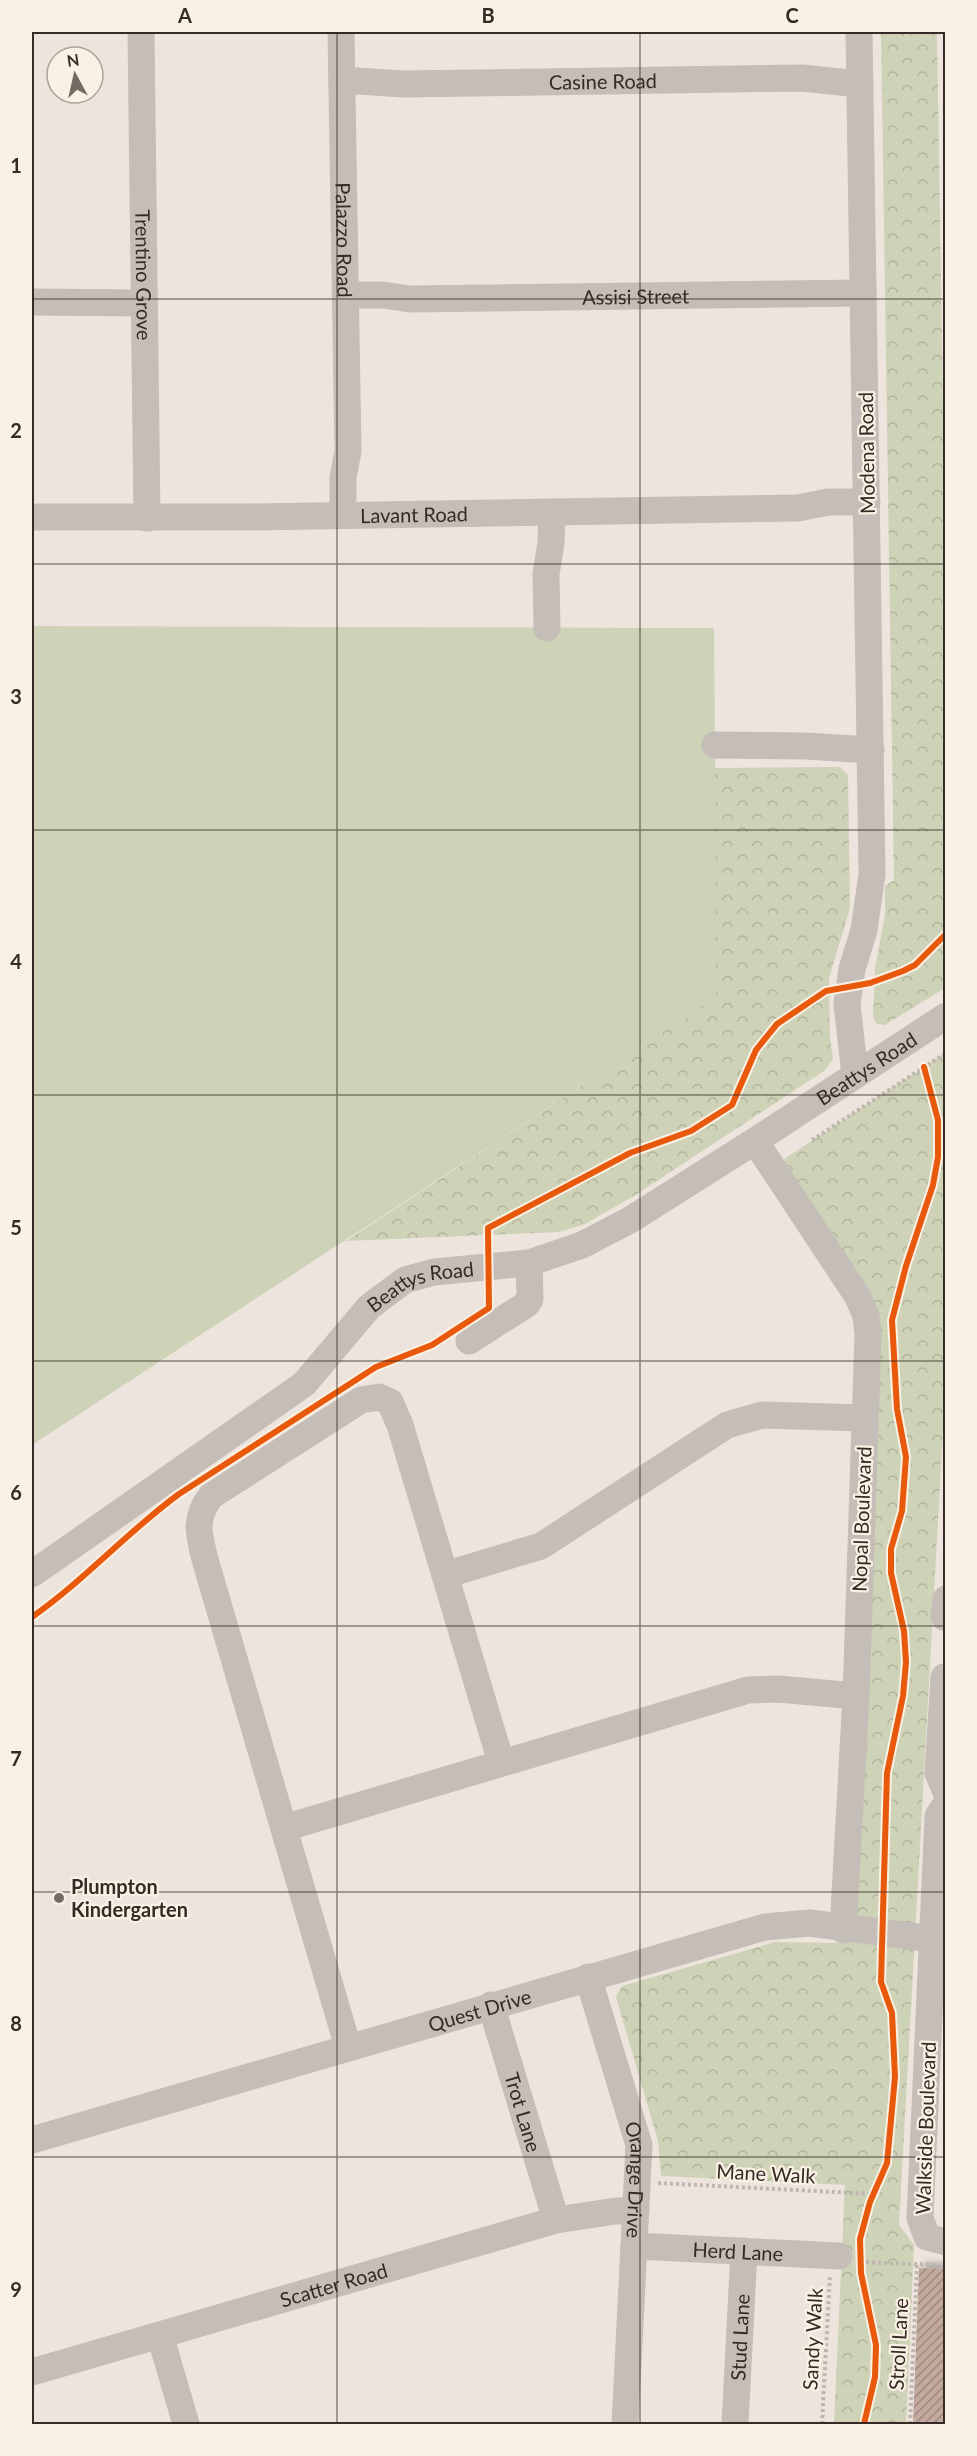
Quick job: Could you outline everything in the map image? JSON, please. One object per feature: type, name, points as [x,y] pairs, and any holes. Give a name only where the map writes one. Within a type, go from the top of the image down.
[{"type":"street","name":"Trentino Grove","points":[[141,32],[147,518]]},
{"type":"street","name":"Palazzo Road","points":[[341,32],[348,451],[353,477],[349,515]]},
{"type":"street","name":"Modena Road","points":[[859,32],[872,874],[877,913],[861,974],[858,1013],[865,1068]]},
{"type":"street","name":"Casine Road","points":[[342,86],[362,92],[403,84],[860,77]]},
{"type":"street","name":"Assisi Street","points":[[345,300],[384,304],[410,299],[863,293]]},
{"type":"street","points":[[32,302],[144,303]]},
{"type":"street","name":"Lavant Road","points":[[32,517],[147,518],[798,508],[828,512],[867,507]]},
{"type":"street","points":[[545,512],[551,543],[546,574],[547,628]]},
{"type":"street","points":[[714,745],[871,745]]},
{"type":"street","name":"Beattys Road","points":[[32,1574],[304,1384],[369,1307],[405,1280],[434,1272],[529,1263],[582,1245],[630,1220],[945,1016]]},
{"type":"street","name":"Nopal Boulevard","points":[[755,1140],[858,1297],[866,1316],[868,1335],[856,1696],[843,1930]]},
{"type":"street","points":[[469,1341],[527,1304],[530,1299],[529,1263]]},
{"type":"street","points":[[348,2047],[198,1531],[201,1509],[211,1496],[361,1400],[379,1397],[390,1402],[400,1425],[501,1762]]},
{"type":"street","points":[[445,1575],[541,1546],[727,1425],[762,1415],[864,1418]]},
{"type":"street","points":[[944,1677],[939,1773],[945,1792]]},
{"type":"street","points":[[284,1828],[748,1690],[778,1689],[856,1696]]},
{"type":"street","name":"Walkside Boulevard","points":[[936,2240],[920,2218],[937,2029],[933,1939],[938,1816],[945,1804]]},
{"type":"street","name":"Quest Drive","points":[[32,2140],[765,1927],[809,1923],[843,1930],[933,1939]]},
{"type":"street","name":"Orange Drive","points":[[588,1977],[637,2132],[640,2158],[625,2424]]},
{"type":"street","name":"Trot Lane","points":[[491,2005],[556,2220]]},
{"type":"street","name":"Scatter Road","points":[[32,2372],[556,2220],[601,2213],[636,2211]]},
{"type":"street","name":"Herd Lane","points":[[634,2246],[844,2254]]},
{"type":"street","name":"Stud Lane","points":[[735,2424],[744,2251]]},
{"type":"street","points":[[160,2336],[186,2424]]},
{"type":"path","points":[[812,1140],[945,1053]]},
{"type":"path","points":[[924,1067],[928,1077]]},
{"type":"path","points":[[870,2202],[878,2183]]},
{"type":"path","points":[[844,2254],[861,2273]]},
{"type":"green space","points":[[881,32],[937,32],[945,533],[945,988],[885,1025],[877,1024],[873,1018],[875,968],[885,915],[885,886],[894,880]]},
{"type":"green space","points":[[32,626],[714,628],[717,997],[32,1445]]},
{"type":"green space","points":[[840,767],[848,775],[850,908],[829,978],[830,1037],[833,1059],[824,1071],[634,1196],[585,1224],[559,1232],[346,1241],[716,997],[715,768]]},
{"type":"green space","points":[[945,1053],[945,1394],[899,2225],[914,2245],[906,2424],[834,2424],[845,2185],[661,2176],[658,2141],[616,1997],[622,1986],[775,1942],[842,1943],[868,1335],[772,1167]]},
{"type":"building","points":[[919,2268],[946,2269],[946,2424],[913,2424]]},
{"type":"cycle path","points":[[32,1617],[70,1588],[179,1494],[376,1367],[432,1345],[489,1308],[488,1228],[630,1153],[691,1131],[732,1105],[756,1050],[777,1024],[826,991],[870,983],[915,965],[946,934]]},
{"type":"cycle path","name":"Stroll Lane","points":[[864,2424],[875,2377],[876,2345],[861,2273],[860,2239],[870,2202],[887,2163],[895,2077],[892,2013],[881,1982],[887,1773],[903,1696],[906,1662],[904,1631],[891,1573],[891,1549],[902,1511],[906,1457],[897,1409],[892,1320],[906,1266],[933,1185],[938,1157],[938,1120],[924,1067]]},
{"type":"place","name":"Plumpton Kindergarten","points":[[59,1898]]}]
